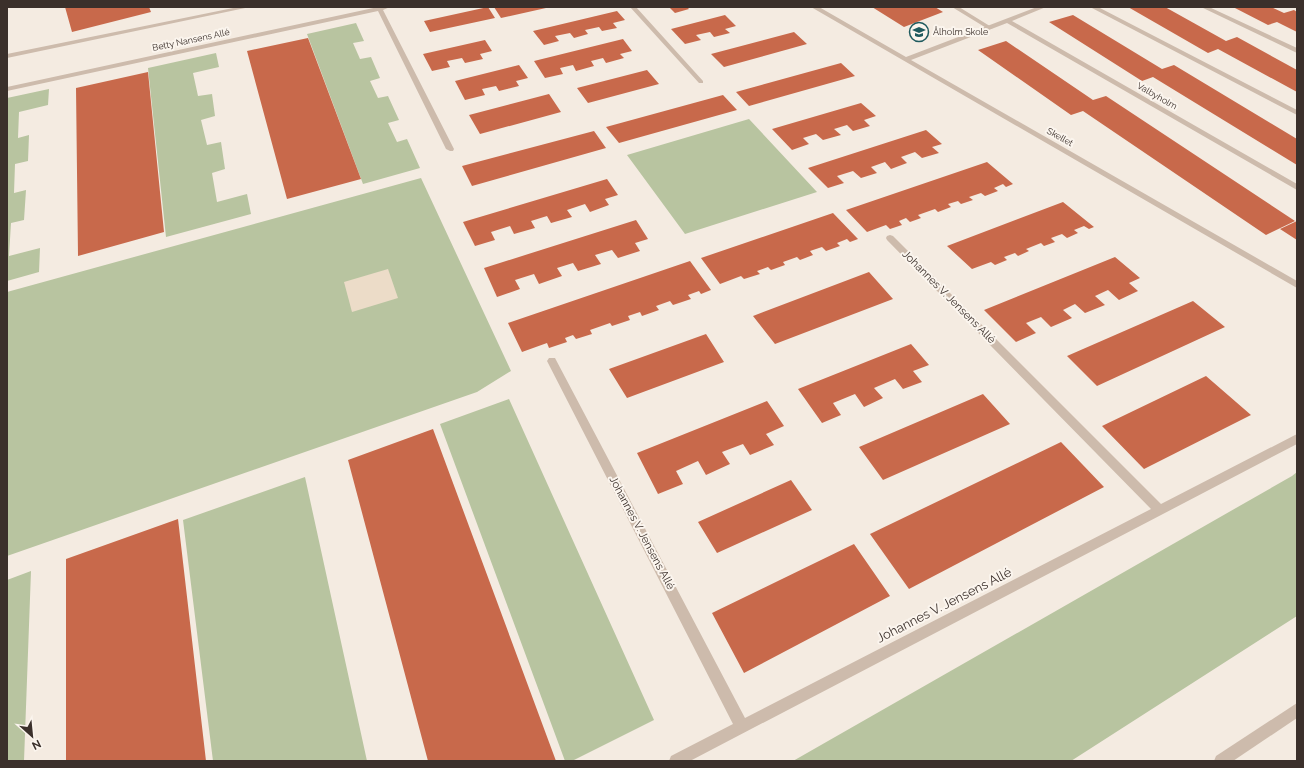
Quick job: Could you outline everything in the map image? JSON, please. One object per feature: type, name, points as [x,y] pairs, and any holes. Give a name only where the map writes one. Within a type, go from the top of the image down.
[{"type":"street","points":[[7,56],[219,10],[247,7]]},
{"type":"street","points":[[633,7],[701,82]]},
{"type":"street","name":"Skellet","points":[[814,7],[1297,285]]},
{"type":"street","points":[[955,7],[990,28]]},
{"type":"street","points":[[905,60],[1043,7]]},
{"type":"street","points":[[1093,7],[1297,113]]},
{"type":"street","points":[[1204,7],[1297,51]]},
{"type":"street","name":"Betty Nansens Allé","points":[[7,89],[383,8],[450,149]]},
{"type":"street","name":"Valbyholm","points":[[1008,21],[1297,187]]},
{"type":"street","name":"Johannes V. Jensens Allé","points":[[890,238],[1159,510]]},
{"type":"street","name":"Johannes V. Jensens Allé","points":[[552,361],[742,727]]},
{"type":"street","name":"Johannes V. Jensens Allé","points":[[676,761],[1297,439]]},
{"type":"street","points":[[1221,761],[1297,710]]},
{"type":"green space","points":[[356,23],[364,41],[353,43],[360,59],[371,57],[380,78],[370,81],[378,98],[388,96],[399,120],[388,123],[397,142],[407,139],[420,168],[363,184],[307,34]]},
{"type":"green space","points":[[216,53],[219,67],[193,73],[198,96],[212,94],[215,116],[201,120],[207,145],[221,142],[225,169],[212,173],[217,202],[247,194],[251,214],[166,237],[148,68]]},
{"type":"green space","points":[[49,89],[48,105],[19,112],[18,138],[29,135],[28,161],[15,164],[14,193],[26,190],[24,220],[11,223],[9,256],[40,248],[39,272],[7,281],[7,98]]},
{"type":"green space","points":[[749,119],[817,192],[685,234],[627,155]]},
{"type":"green space","points":[[421,178],[511,371],[477,392],[7,556],[7,292]]},
{"type":"green space","points":[[509,399],[654,720],[572,761],[565,761],[440,424]]},
{"type":"green space","points":[[1297,472],[1297,616],[1071,761],[793,761],[1292,476]]},
{"type":"green space","points":[[305,477],[367,761],[213,761],[183,520]]},
{"type":"green space","points":[[31,571],[24,761],[7,761],[7,580]]},
{"type":"shaded area","points":[[388,269],[398,298],[352,312],[344,282]]},
{"type":"building","points":[[65,7],[149,7],[151,12],[72,32]]},
{"type":"building","points":[[488,7],[495,18],[430,32],[424,21]]},
{"type":"building","points":[[494,7],[546,7],[546,8],[501,18]]},
{"type":"building","points":[[669,7],[687,7],[689,9],[675,13]]},
{"type":"building","points":[[872,7],[935,7],[943,12],[904,27]]},
{"type":"building","points":[[1128,7],[1165,7],[1226,41],[1237,37],[1297,70],[1297,92],[1218,49],[1208,53]]},
{"type":"building","points":[[1233,7],[1271,7],[1284,13],[1294,10],[1297,12],[1297,32],[1277,22],[1268,25]]},
{"type":"building","points":[[617,11],[625,20],[613,23],[617,28],[602,31],[599,27],[585,30],[588,34],[574,38],[570,33],[555,36],[559,41],[544,45],[533,31]]},
{"type":"building","points":[[725,15],[736,26],[725,29],[730,33],[714,37],[710,32],[696,35],[701,40],[685,44],[671,29]]},
{"type":"building","points":[[1073,15],[1162,69],[1174,65],[1297,139],[1297,165],[1153,77],[1142,81],[1049,22]]},
{"type":"building","points":[[794,32],[807,44],[724,67],[711,54]]},
{"type":"building","points":[[308,38],[361,179],[287,199],[247,51]]},
{"type":"building","points":[[623,39],[632,51],[620,54],[624,58],[606,63],[603,58],[591,61],[594,66],[576,71],[573,65],[560,68],[563,74],[545,78],[534,61]]},
{"type":"building","points":[[485,40],[492,51],[480,54],[483,59],[465,63],[462,58],[447,61],[450,67],[432,71],[423,54]]},
{"type":"building","points":[[1006,41],[1093,100],[1106,96],[1295,221],[1266,235],[1083,111],[1071,115],[978,50]]},
{"type":"building","points":[[841,63],[855,76],[749,106],[736,92]]},
{"type":"building","points":[[519,65],[528,78],[516,81],[519,86],[499,91],[496,86],[482,89],[485,95],[465,100],[455,81]]},
{"type":"building","points":[[647,70],[659,84],[588,103],[577,88]]},
{"type":"building","points":[[148,72],[164,232],[78,256],[76,88]]},
{"type":"building","points":[[549,94],[561,112],[480,134],[469,115]]},
{"type":"building","points":[[723,95],[737,110],[619,143],[606,127]]},
{"type":"building","points":[[861,103],[876,116],[864,120],[870,126],[853,131],[847,125],[834,129],[841,135],[823,140],[816,134],[803,138],[809,144],[792,150],[772,129]]},
{"type":"building","points":[[926,130],[942,144],[932,147],[939,153],[922,158],[915,152],[901,157],[907,163],[891,169],[885,162],[871,167],[877,173],[861,178],[853,171],[837,176],[844,183],[828,188],[808,168]]},
{"type":"building","points":[[594,131],[606,148],[472,186],[462,166]]},
{"type":"building","points":[[987,162],[1013,184],[1006,187],[1003,184],[994,188],[998,191],[985,196],[981,193],[969,197],[973,200],[961,204],[958,201],[948,204],[951,207],[938,212],[935,209],[918,215],[921,218],[910,222],[906,218],[899,221],[902,225],[890,229],[886,225],[867,232],[846,210]]},
{"type":"building","points":[[607,179],[618,195],[605,199],[609,205],[590,212],[585,204],[567,210],[572,217],[551,223],[547,216],[531,221],[535,228],[514,234],[510,226],[491,232],[495,240],[475,246],[463,222]]},
{"type":"building","points":[[1063,202],[1094,227],[1089,229],[1084,226],[1074,230],[1078,233],[1067,238],[1062,234],[1051,238],[1055,242],[1044,246],[1041,243],[1026,249],[1029,251],[1018,256],[1015,253],[1004,257],[1007,260],[995,265],[991,262],[972,269],[947,246]]},
{"type":"building","points":[[833,213],[858,239],[850,242],[847,239],[837,243],[840,246],[826,251],[822,247],[810,251],[813,255],[800,260],[797,257],[783,262],[785,265],[771,270],[768,267],[757,271],[760,274],[744,279],[741,276],[720,284],[701,258]]},
{"type":"building","points":[[636,220],[648,239],[635,243],[640,251],[618,258],[612,250],[595,255],[601,264],[578,271],[573,263],[557,268],[562,276],[539,284],[534,274],[515,280],[520,289],[497,297],[484,268]]},
{"type":"building","points":[[1297,221],[1297,240],[1280,229]]},
{"type":"building","points":[[1115,257],[1140,278],[1129,283],[1138,291],[1119,300],[1108,290],[1095,296],[1105,305],[1085,313],[1075,304],[1063,310],[1072,318],[1051,327],[1041,317],[1026,323],[1036,333],[1016,342],[984,310]]},
{"type":"building","points":[[690,261],[711,290],[701,294],[699,291],[688,295],[691,299],[673,305],[670,301],[656,306],[659,310],[642,316],[640,312],[628,316],[630,320],[612,326],[610,323],[590,330],[592,334],[576,339],[573,335],[565,338],[567,342],[549,348],[547,343],[522,352],[508,323]]},
{"type":"building","points":[[869,272],[893,299],[775,344],[753,316]]},
{"type":"building","points":[[1193,301],[1225,327],[1097,386],[1067,356]]},
{"type":"building","points":[[706,334],[724,362],[627,398],[609,369]]},
{"type":"building","points":[[911,344],[929,365],[913,371],[922,382],[903,389],[895,379],[874,388],[883,398],[864,407],[855,394],[833,403],[841,415],[822,423],[798,389]]},
{"type":"building","points":[[1206,376],[1251,415],[1144,469],[1102,426]]},
{"type":"building","points":[[983,394],[1010,424],[883,480],[859,447]]},
{"type":"building","points":[[767,401],[784,426],[766,434],[774,445],[750,455],[743,444],[722,452],[730,464],[706,475],[698,461],[676,471],[683,484],[658,494],[637,453]]},
{"type":"building","points":[[433,429],[556,761],[428,761],[348,460]]},
{"type":"building","points":[[1061,442],[1104,487],[909,589],[870,534]]},
{"type":"building","points":[[791,480],[812,510],[717,553],[698,522]]},
{"type":"building","points":[[178,519],[206,761],[66,761],[66,559]]},
{"type":"building","points":[[854,544],[890,596],[744,673],[712,613]]},
{"type":"place","name":"Ålholm Skole","points":[[919,32]]}]
